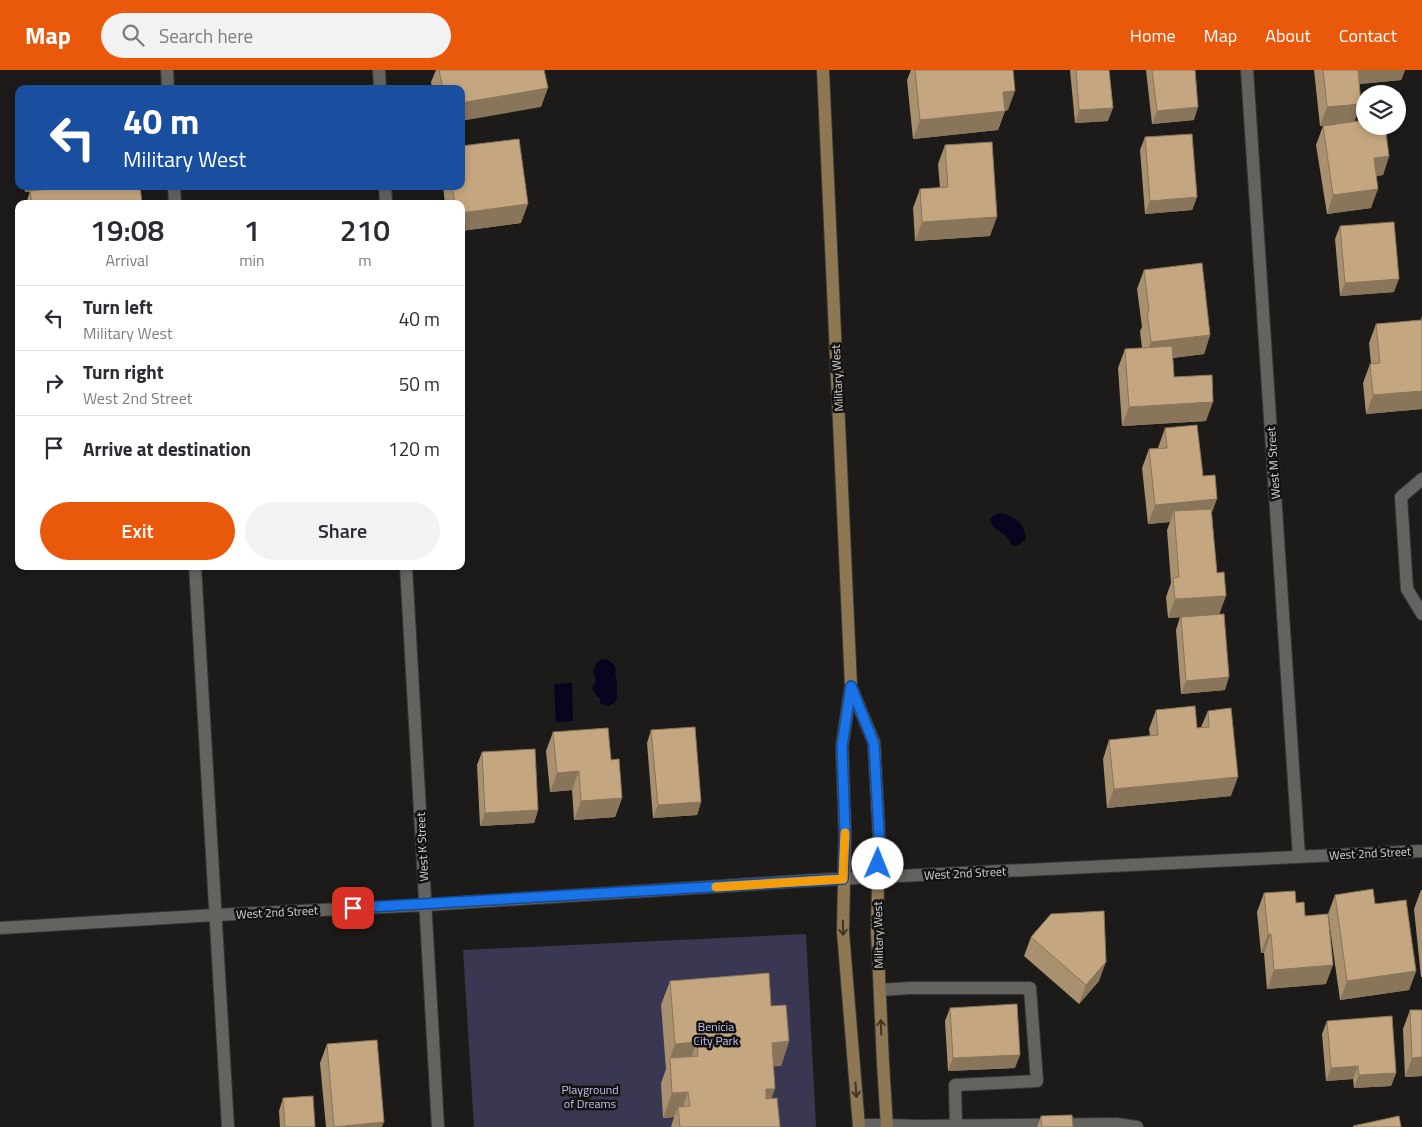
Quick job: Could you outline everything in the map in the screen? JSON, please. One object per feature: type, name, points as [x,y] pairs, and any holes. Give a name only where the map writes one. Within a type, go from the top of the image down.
[{"type":"main road","name":"Military West","points":[[823,70],[851,686],[842,746],[845,832],[843,932],[859,1126]]},
{"type":"main road","name":"Military West","points":[[851,686],[874,744],[879,834],[877,931],[887,1126]]},
{"type":"street","points":[[167,70],[168,85]]},
{"type":"street","points":[[379,70],[380,85]]},
{"type":"street","name":"West M Street","points":[[1247,70],[1299,857]]},
{"type":"street","points":[[1422,479],[1401,497],[1407,589],[1422,614]]},
{"type":"street","points":[[195,570],[228,1127]]},
{"type":"street","name":"West K Street","points":[[406,570],[438,1127]]},
{"type":"street","name":"West 2nd Street","points":[[0,928],[425,905],[843,879],[1422,851]]},
{"type":"street","points":[[880,990],[910,988],[1030,988],[1037,1081],[955,1085],[956,1126]]},
{"type":"street","points":[[859,1126],[1137,1127]]},
{"type":"green space","name":"Benicia City Park","points":[[806,934],[816,1127],[474,1127],[463,950]]},
{"type":"shaded area","points":[[1000,513],[1014,518],[1021,524],[1026,539],[1018,545],[1012,546],[1008,538],[994,528],[990,519]]},
{"type":"shaded area","points":[[602,659],[610,661],[616,668],[618,697],[614,703],[608,706],[600,703],[600,698],[592,688],[596,680],[593,671],[596,663]]},
{"type":"shaded area","points":[[572,683],[573,721],[556,722],[554,684]]},
{"type":"building","points":[[439,70],[544,70],[548,88],[465,102],[465,85],[442,85]]},
{"type":"building","points":[[915,70],[1013,70],[1015,91],[1003,92],[1005,111],[920,120]]},
{"type":"building","points":[[1076,70],[1109,70],[1113,108],[1079,110]]},
{"type":"building","points":[[1152,70],[1195,70],[1198,107],[1157,111]]},
{"type":"building","points":[[1323,70],[1358,70],[1359,85],[1356,85],[1356,104],[1327,107]]},
{"type":"building","points":[[1356,121],[1356,135],[1386,135],[1389,156],[1374,158],[1378,189],[1333,195],[1323,126]]},
{"type":"building","points":[[1192,134],[1197,197],[1150,201],[1145,137]]},
{"type":"building","points":[[519,139],[528,204],[465,212],[465,200],[454,200],[453,190],[465,190],[465,146]]},
{"type":"building","points":[[992,142],[997,217],[922,222],[920,189],[948,187],[945,145]]},
{"type":"building","points":[[140,190],[142,200],[31,200],[30,191]]},
{"type":"building","points":[[1394,222],[1399,279],[1345,283],[1340,226]]},
{"type":"building","points":[[1202,263],[1210,335],[1151,342],[1144,270]]},
{"type":"building","points":[[1422,320],[1422,391],[1373,395],[1370,364],[1380,363],[1376,324]]},
{"type":"building","points":[[1172,346],[1174,377],[1212,375],[1213,402],[1129,407],[1125,349]]},
{"type":"building","points":[[1197,425],[1203,476],[1215,475],[1217,499],[1155,505],[1149,449],[1167,448],[1165,428]]},
{"type":"building","points":[[1211,509],[1217,573],[1224,572],[1226,596],[1175,599],[1173,578],[1179,577],[1174,511]]},
{"type":"building","points":[[1224,614],[1229,677],[1186,681],[1181,617]]},
{"type":"building","points":[[1195,706],[1197,728],[1209,727],[1208,711],[1231,708],[1238,777],[1114,789],[1109,740],[1158,735],[1156,710]]},
{"type":"building","points":[[695,727],[701,802],[658,805],[651,730]]},
{"type":"building","points":[[608,728],[611,760],[619,759],[622,798],[581,801],[579,771],[557,773],[553,732]]},
{"type":"building","points":[[535,749],[538,810],[485,813],[482,752]]},
{"type":"building","points":[[1373,889],[1375,904],[1406,900],[1416,971],[1347,981],[1335,895]]},
{"type":"building","points":[[1295,891],[1296,903],[1304,902],[1305,916],[1328,914],[1333,965],[1274,970],[1271,934],[1268,934],[1264,893]]},
{"type":"building","points":[[1104,911],[1106,962],[1086,985],[1031,937],[1051,914]]},
{"type":"building","points":[[769,973],[771,1006],[786,1005],[789,1041],[772,1043],[775,1089],[766,1089],[766,1099],[777,1098],[780,1127],[680,1127],[678,1107],[690,1106],[688,1092],[672,1093],[670,1058],[698,1056],[697,1042],[675,1044],[670,981]]},
{"type":"building","points":[[1017,1004],[1020,1055],[953,1058],[950,1008]]},
{"type":"building","points":[[1410,1010],[1422,1010],[1422,1057],[1412,1058]]},
{"type":"building","points":[[1392,1016],[1396,1073],[1359,1075],[1358,1066],[1331,1068],[1327,1021]]},
{"type":"building","points":[[377,1040],[384,1122],[334,1127],[327,1044]]},
{"type":"building","points":[[313,1096],[315,1127],[285,1127],[283,1098]]},
{"type":"building","points":[[1072,1115],[1073,1127],[1042,1127],[1041,1116]]},
{"type":"building","points":[[1399,1116],[1401,1127],[1353,1126]]},
{"type":"slow traffic","points":[[716,887],[843,879],[845,833]]},
{"type":"route","points":[[353,908],[843,879],[845,832],[842,746],[851,686],[874,744],[879,834],[878,864]]},
{"type":"park label","name":"Playground of Dreams","points":[[590,1096]]}]
